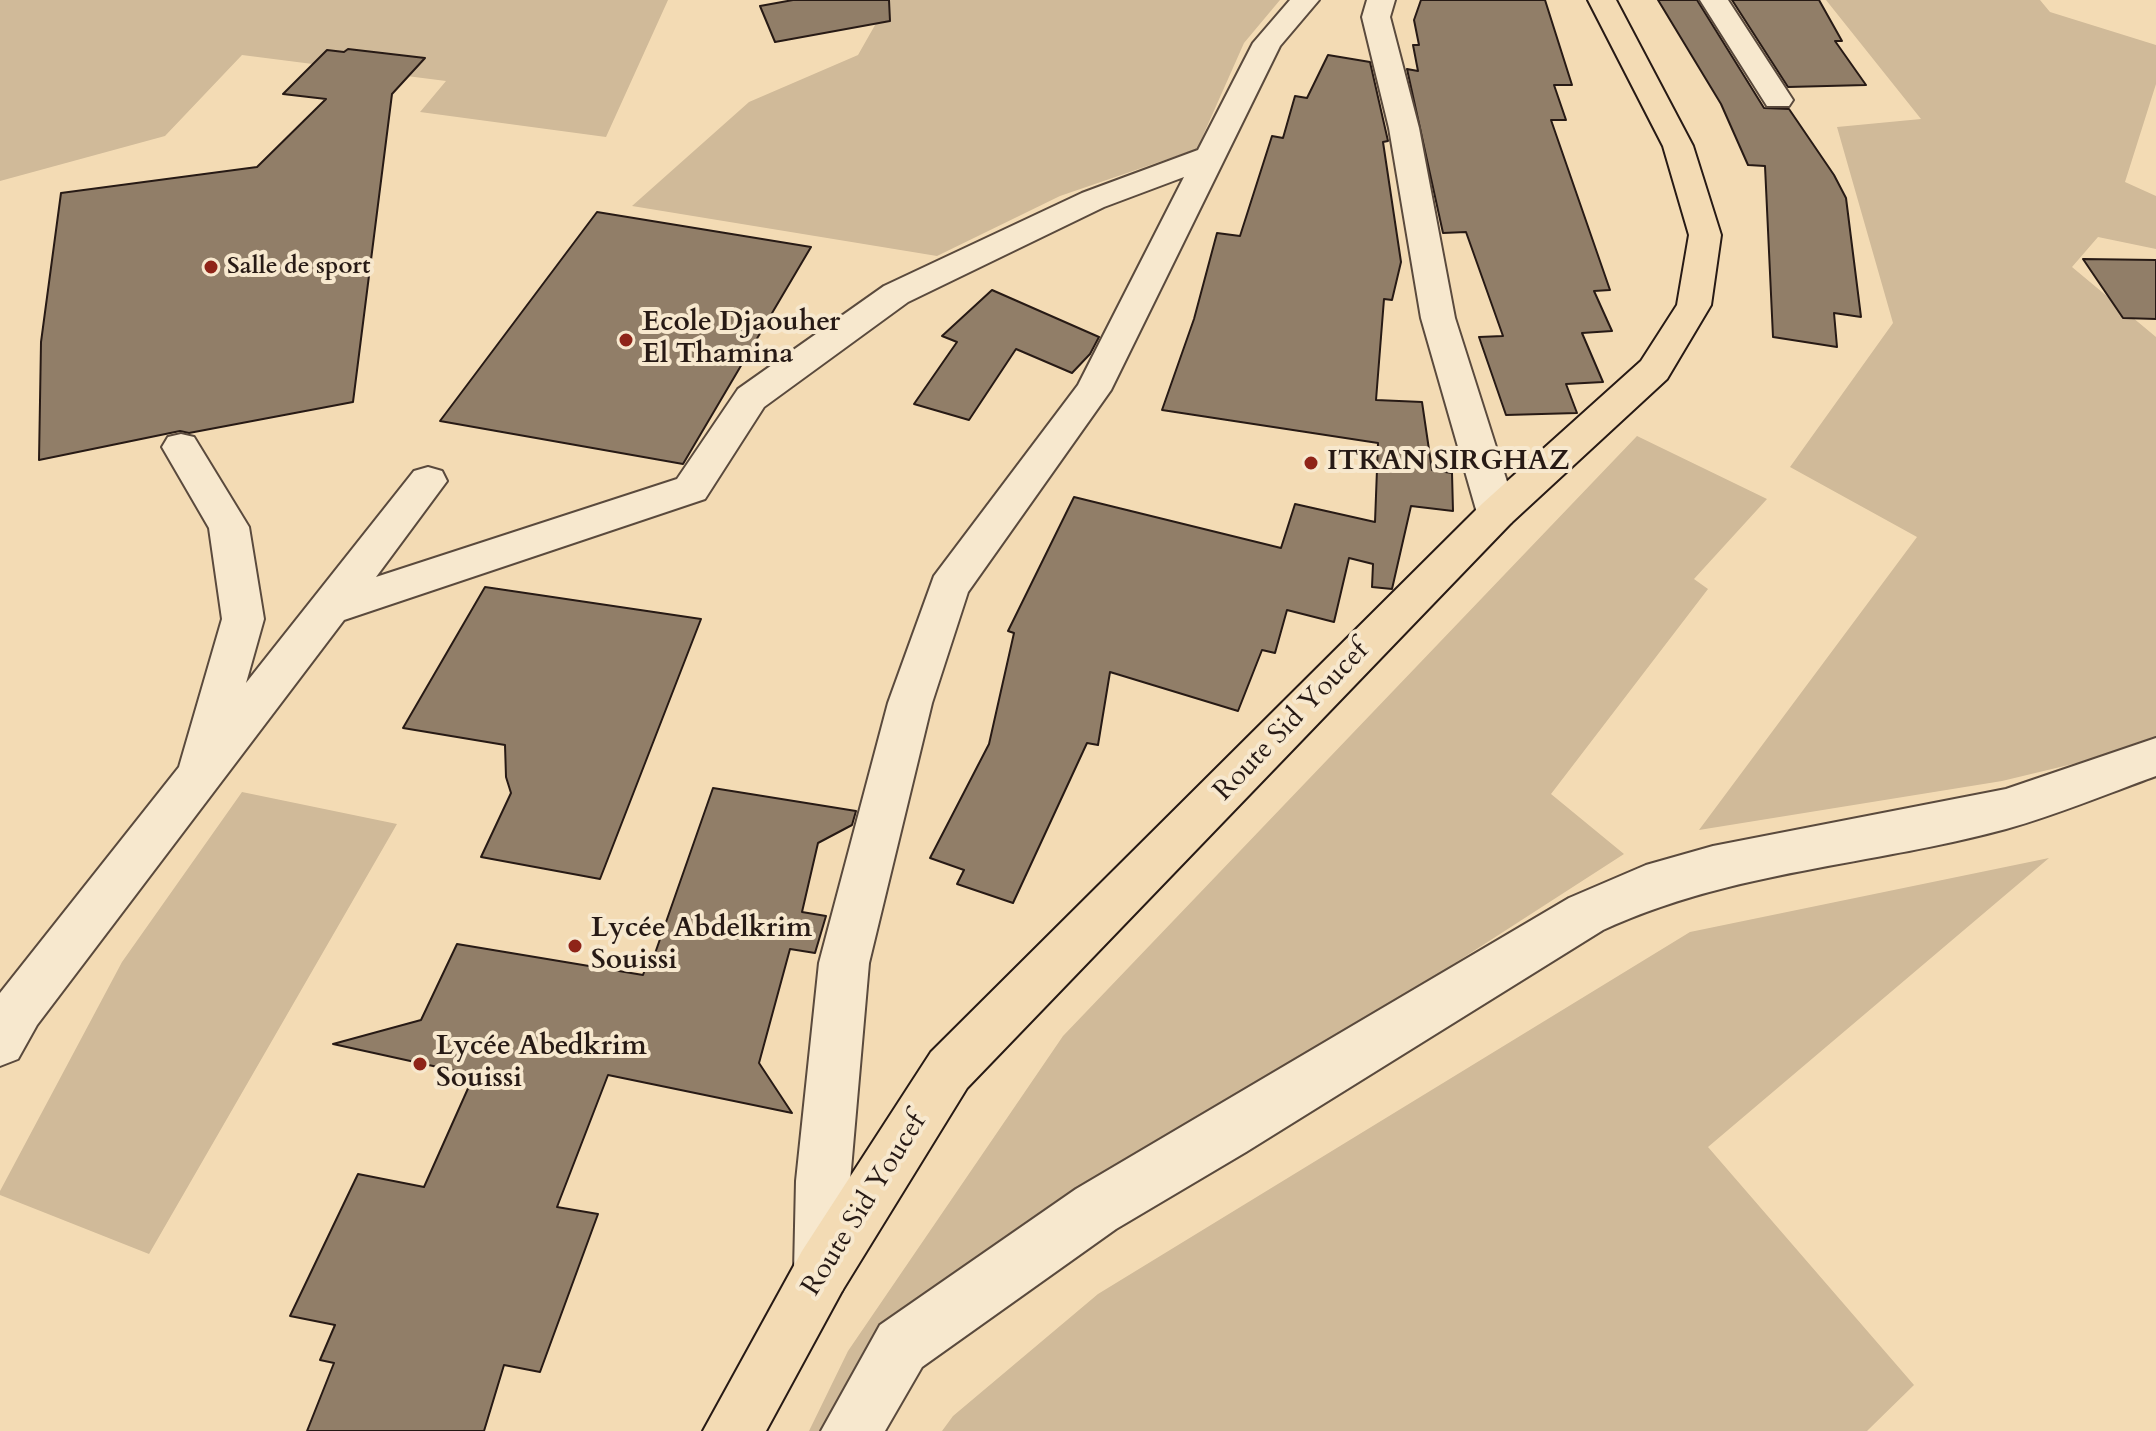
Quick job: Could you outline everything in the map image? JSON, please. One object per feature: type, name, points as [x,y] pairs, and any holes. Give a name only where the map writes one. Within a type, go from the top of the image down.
[{"type":"main road","name":"Route Sid Youcef","points":[[733,1431],[822,1271],[949,1070],[1497,513],[1654,370],[1694,305],[1705,235],[1678,146],[1602,0]]},
{"type":"street","points":[[822,1271],[823,1181],[844,963],[910,703],[949,587],[1093,390],[1267,43],[1305,0]]},
{"type":"street","points":[[1381,0],[1376,17],[1404,128],[1438,318],[1497,513]]},
{"type":"street","points":[[1714,0],[1778,100]]},
{"type":"street","points":[[334,607],[691,489],[751,398],[896,294],[1093,200],[1211,156]]},
{"type":"street","points":[[181,447],[229,527],[243,619],[193,789]]},
{"type":"street","points":[[0,1041],[19,1008],[193,789],[428,481]]},
{"type":"street","points":[[851,1431],[901,1346],[995,1279],[1096,1209],[1227,1133],[1586,914],[1646,887],[1713,867],[2006,809],[2156,757]]},
{"type":"shaded area","points":[[0,0],[668,0],[606,137],[420,112],[446,81],[242,55],[165,136],[0,181]]},
{"type":"shaded area","points":[[851,0],[1280,0],[1244,43],[1197,149],[1060,196],[937,256],[632,206],[749,102],[858,55],[887,4]]},
{"type":"shaded area","points":[[1826,0],[2040,0],[2050,12],[2156,45],[2156,84],[2125,182],[2156,196],[2156,249],[2098,237],[2072,267],[2156,337],[2156,744],[2002,781],[1699,830],[1917,537],[1790,467],[1893,323],[1837,127],[1921,119]]},
{"type":"shaded area","points":[[1637,436],[1767,499],[1694,579],[1708,589],[1551,794],[1624,854],[1280,1076],[840,1431],[809,1431],[848,1351],[1063,1036]]},
{"type":"shaded area","points":[[242,792],[397,824],[149,1254],[0,1195],[0,1191],[122,962]]},
{"type":"shaded area","points":[[2049,858],[1708,1147],[1914,1385],[1867,1431],[942,1431],[953,1416],[1098,1294],[1690,932]]},
{"type":"building","points":[[793,0],[889,0],[890,21],[775,42],[760,6]]},
{"type":"building","points":[[1421,0],[1545,0],[1572,85],[1554,85],[1566,120],[1551,120],[1610,290],[1594,291],[1612,331],[1582,333],[1603,382],[1566,384],[1577,413],[1506,415],[1479,337],[1503,336],[1466,232],[1443,233],[1407,69],[1418,71],[1413,45],[1419,45],[1414,20]]},
{"type":"building","points":[[1658,0],[1697,0],[1764,108],[1789,109],[1846,198],[1861,317],[1834,313],[1837,347],[1773,337],[1765,166],[1748,165],[1721,104]]},
{"type":"building","points":[[1732,0],[1819,0],[1842,41],[1835,41],[1866,85],[1788,87]]},
{"type":"building","name":"Salle de sport","points":[[348,49],[425,58],[392,94],[353,402],[189,433],[180,431],[39,460],[41,342],[61,193],[257,167],[326,99],[283,94],[327,50],[344,52]]},
{"type":"building","points":[[1328,55],[1370,62],[1388,141],[1383,142],[1401,262],[1392,300],[1384,299],[1376,400],[1422,402],[1432,470],[1452,473],[1453,511],[1411,506],[1392,589],[1372,587],[1373,564],[1349,558],[1334,622],[1287,610],[1275,653],[1262,650],[1238,711],[1110,672],[1098,745],[1087,743],[1013,903],[957,884],[964,870],[930,858],[989,744],[1014,633],[1008,631],[1074,497],[1281,548],[1295,504],[1375,522],[1378,443],[1162,410],[1194,319],[1217,233],[1240,236],[1272,136],[1283,138],[1295,96],[1307,98]]},
{"type":"building","points":[[597,212],[811,247],[683,464],[440,421]]},
{"type":"building","points":[[2083,259],[2156,260],[2156,319],[2123,318]]},
{"type":"building","points":[[992,290],[1099,337],[1090,354],[1072,373],[1016,349],[969,420],[914,404],[957,342],[942,336]]},
{"type":"building","points":[[485,587],[701,619],[600,879],[481,857],[511,793],[506,777],[505,745],[403,728]]},
{"type":"building","points":[[713,788],[856,811],[852,825],[818,843],[802,912],[826,916],[815,953],[790,949],[759,1063],[792,1113],[608,1075],[557,1207],[598,1214],[540,1372],[504,1365],[484,1431],[307,1431],[334,1363],[320,1360],[335,1325],[290,1316],[358,1174],[424,1187],[474,1075],[333,1044],[421,1020],[457,944],[643,975],[648,961],[652,962]]},
{"type":"place","name":"Salle de sport","points":[[211,267]]},
{"type":"place","name":"Ecole Djaouher El Thamina","points":[[626,340]]},
{"type":"place","name":"ITKAN SIRGHAZ","points":[[1311,463]]},
{"type":"place","name":"Lycée Abdelkrim Souissi","points":[[575,946]]},
{"type":"place","name":"Lycée Abedkrim Souissi","points":[[420,1064]]}]
